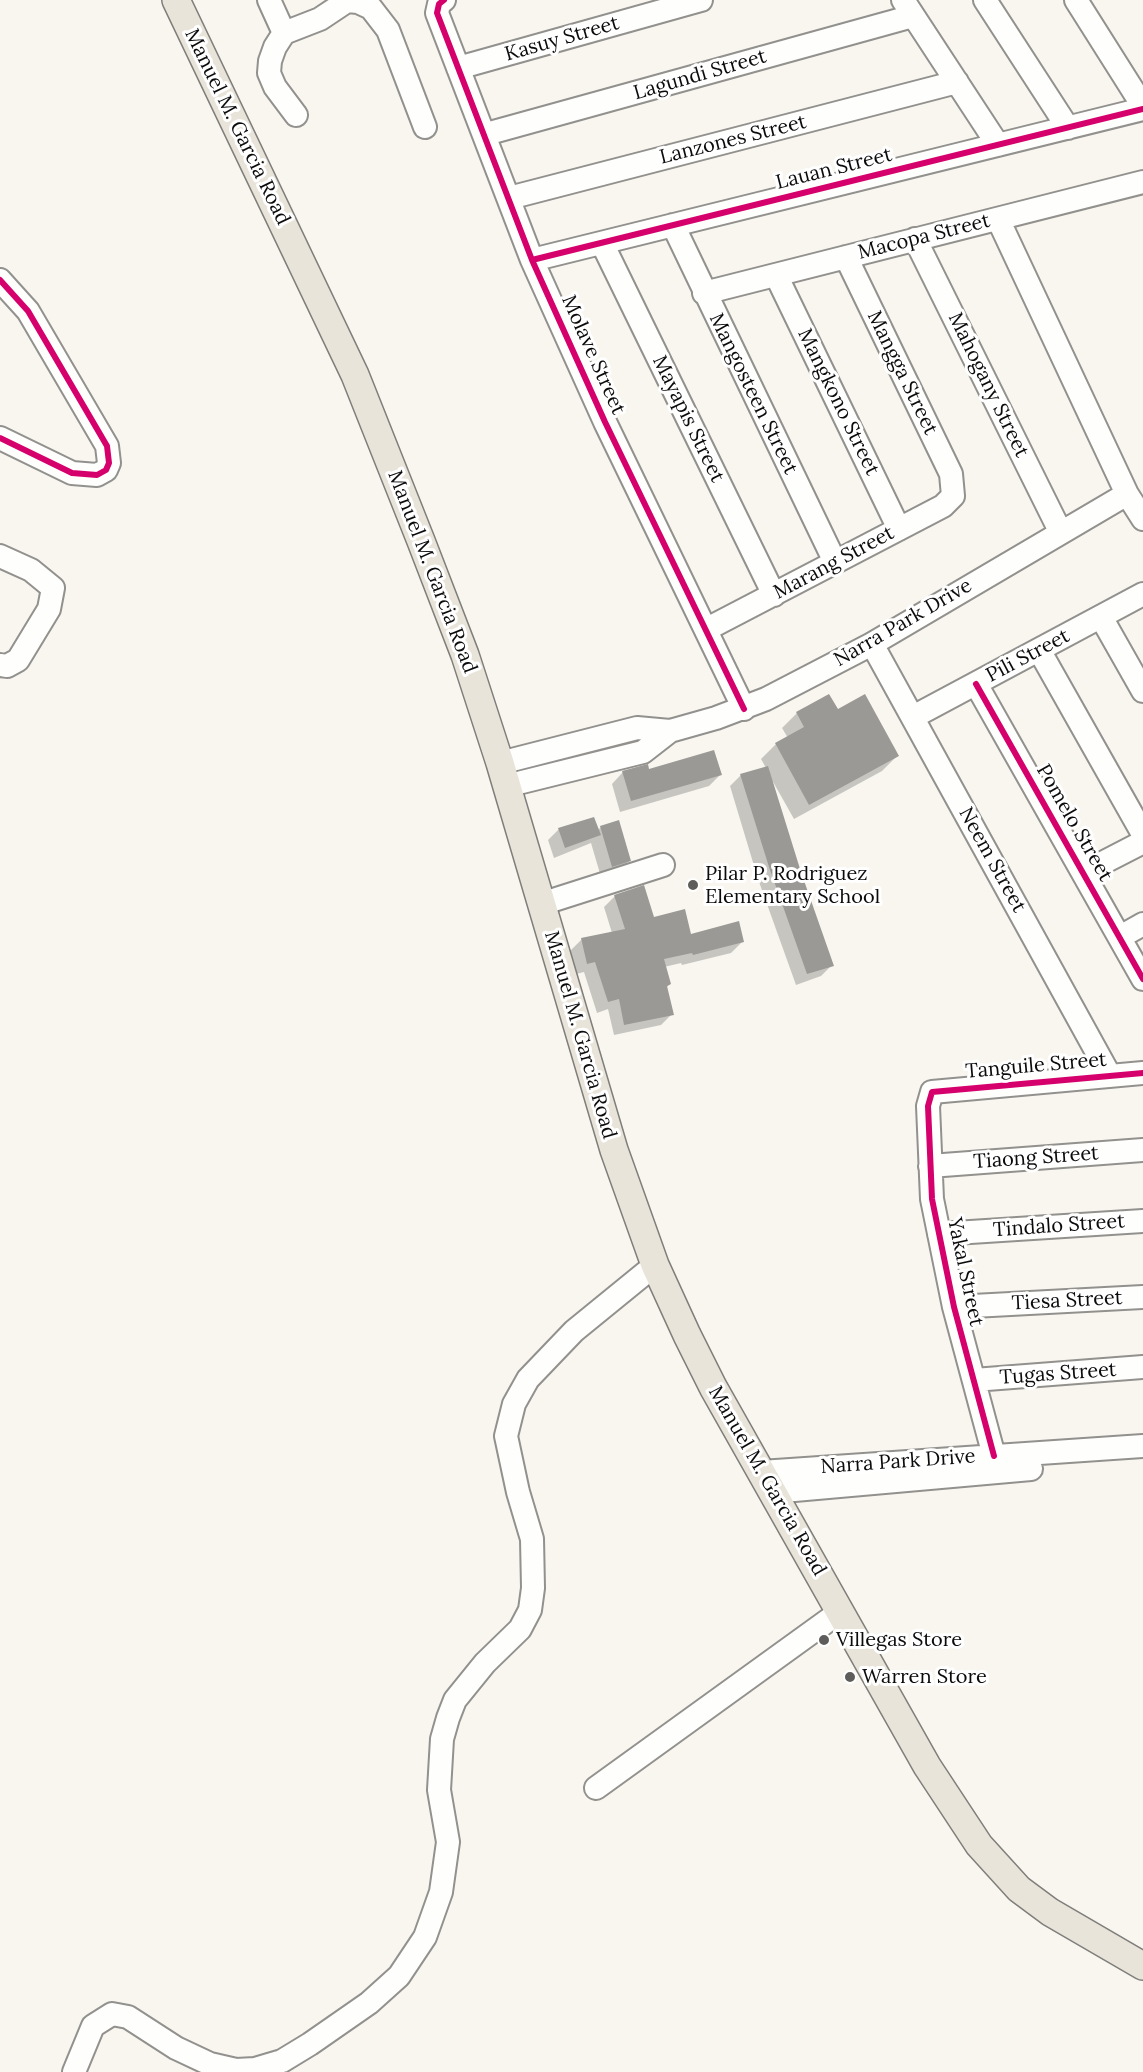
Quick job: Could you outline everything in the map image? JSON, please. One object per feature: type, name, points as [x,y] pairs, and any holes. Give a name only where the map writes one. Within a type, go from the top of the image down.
[{"type":"main road","name":"Manuel M. Garcia Road","points":[[176,0],[355,375],[465,655],[503,774],[614,1150],[654,1264],[713,1387],[927,1766],[980,1845],[998,1867],[1050,1912],[1143,1966]]},
{"type":"street","points":[[269,0],[284,33]]},
{"type":"street","name":"Kasuy Street","points":[[458,68],[701,0]]},
{"type":"street","points":[[985,0],[1068,128]]},
{"type":"street","points":[[1076,0],[1143,108]]},
{"type":"street","points":[[296,115],[275,87],[269,73],[272,54],[284,33],[321,19],[347,1],[358,2],[370,8],[388,30],[425,127]]},
{"type":"street","name":"Molave Street","points":[[442,2],[437,13],[486,134],[532,260],[605,422],[744,709]]},
{"type":"street","points":[[908,8],[998,145]]},
{"type":"street","name":"Lagundi Street","points":[[486,134],[908,8]]},
{"type":"street","name":"Lanzones Street","points":[[509,198],[957,82]]},
{"type":"street","name":"Lauan Street","points":[[532,260],[1143,108]]},
{"type":"street","name":"Macopa Street","points":[[704,293],[1143,182]]},
{"type":"street","points":[[998,219],[1127,494],[1143,519]]},
{"type":"street","name":"Mangosteen Street","points":[[673,225],[835,562]]},
{"type":"street","name":"Mahogany Street","points":[[915,240],[1060,531]]},
{"type":"street","name":"Mayapis Street","points":[[602,243],[774,595]]},
{"type":"street","name":"Mangga Street","points":[[846,257],[951,474],[955,491]]},
{"type":"street","name":"Mangkono Street","points":[[776,274],[899,529]]},
{"type":"street","points":[[0,280],[28,311],[107,446],[109,463],[106,470],[97,475],[72,473],[0,438]]},
{"type":"street","name":"Marang Street","points":[[707,629],[944,506],[955,491]]},
{"type":"street","name":"Narra Park Drive","points":[[503,774],[637,728],[670,731],[744,709],[872,644],[1060,531],[1127,494]]},
{"type":"street","points":[[0,556],[31,570],[53,588],[49,609],[18,660],[6,666],[0,665]]},
{"type":"street","name":"Pili Street","points":[[913,717],[1143,594]]},
{"type":"street","points":[[1101,617],[1143,691]]},
{"type":"street","name":"Neem Street","points":[[872,644],[1110,1076]]},
{"type":"street","points":[[1039,650],[1143,834]]},
{"type":"street","name":"Pomelo Street","points":[[976,684],[1143,979]]},
{"type":"street","points":[[1083,873],[1143,842]]},
{"type":"street","points":[[541,904],[663,865]]},
{"type":"street","points":[[1120,937],[1143,924]]},
{"type":"street","name":"Tanguile Street","points":[[932,1092],[1143,1073]]},
{"type":"street","name":"Yakal Street","points":[[932,1092],[928,1106],[930,1166],[939,1234],[954,1307],[994,1456]]},
{"type":"street","name":"Tiaong Street","points":[[930,1166],[1143,1150]]},
{"type":"street","name":"Tindalo Street","points":[[939,1234],[1143,1221]]},
{"type":"street","points":[[74,2072],[93,2026],[112,2014],[128,2018],[176,2048],[210,2064],[236,2070],[255,2069],[282,2061],[310,2044],[369,2003],[399,1976],[425,1937],[441,1892],[448,1842],[439,1790],[442,1739],[448,1718],[455,1700],[485,1663],[520,1629],[530,1610],[533,1588],[532,1539],[518,1492],[506,1436],[514,1404],[528,1379],[574,1331],[654,1264]]},
{"type":"street","name":"Tiesa Street","points":[[954,1307],[1143,1297]]},
{"type":"street","name":"Tugas Street","points":[[974,1380],[1143,1367]]},
{"type":"street","name":"Narra Park Drive","points":[[766,1482],[994,1456],[1143,1446]]},
{"type":"street","name":"Narra Park Drive","points":[[766,1482],[1143,1459]]},
{"type":"street","points":[[596,1788],[841,1611]]},
{"type":"building","points":[[829,694],[838,709],[865,694],[899,756],[809,805],[775,743],[804,727],[796,712]]},
{"type":"building","points":[[714,750],[722,775],[631,801],[622,771],[648,764],[649,769]]},
{"type":"building","points":[[768,766],[801,872],[834,966],[807,974],[769,867],[740,774]]},
{"type":"building","points":[[594,817],[601,835],[565,848],[558,828]]},
{"type":"building","points":[[619,820],[631,861],[612,867],[600,826]]},
{"type":"building","points":[[644,885],[654,917],[685,909],[691,934],[739,921],[744,942],[693,955],[692,953],[664,959],[671,984],[667,986],[674,1015],[624,1025],[619,999],[608,1002],[595,962],[587,964],[581,938],[625,929],[614,895]]},
{"type":"cycle path","points":[[444,0],[439,4],[437,13],[532,260],[605,422],[744,709]]},
{"type":"cycle path","points":[[532,260],[1143,109]]},
{"type":"cycle path","points":[[0,280],[28,311],[107,446],[109,463],[106,470],[97,475],[72,473],[0,438]]},
{"type":"cycle path","points":[[976,684],[1143,979]]},
{"type":"cycle path","points":[[994,1456],[954,1307],[932,1199],[928,1106],[932,1092],[1143,1073]]},
{"type":"place","name":"Pilar P. Rodriguez Elementary School","points":[[693,885]]},
{"type":"place","name":"Villegas Store","points":[[824,1640]]},
{"type":"place","name":"Warren Store","points":[[850,1677]]}]
